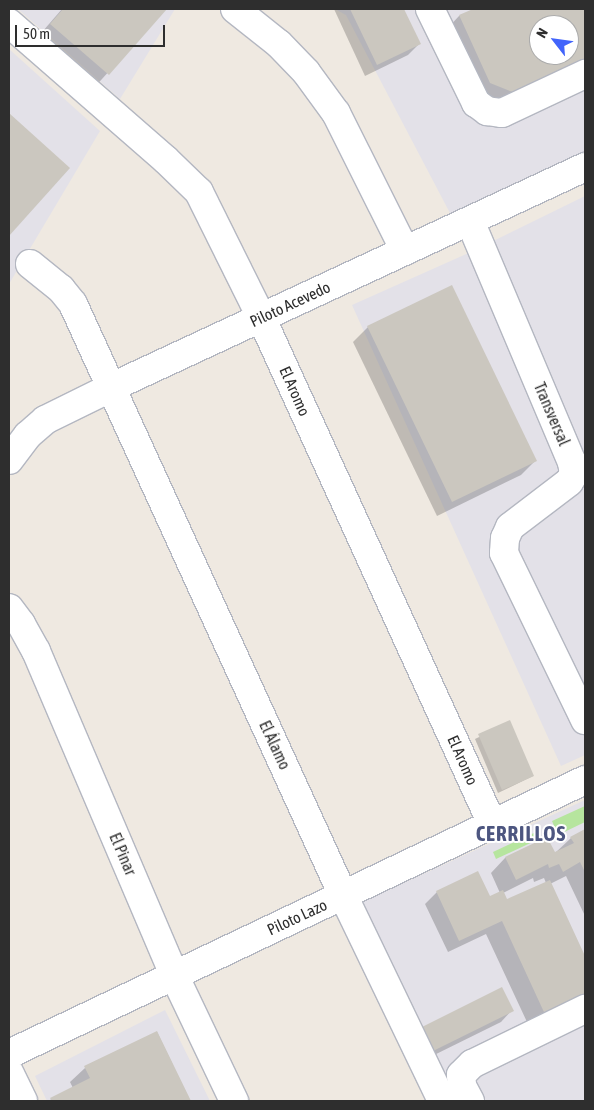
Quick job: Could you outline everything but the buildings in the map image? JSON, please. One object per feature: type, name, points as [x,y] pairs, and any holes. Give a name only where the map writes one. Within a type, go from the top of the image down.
[{"type":"street","points":[[235,9],[278,44],[306,72],[336,113],[405,251]]},
{"type":"street","points":[[437,11],[476,103],[487,111],[502,113],[585,74]]},
{"type":"street","name":"El Aromo","points":[[9,23],[192,184],[207,206],[261,317],[492,824]]},
{"type":"street","name":"Piloto Acevedo","points":[[9,460],[28,435],[45,420],[261,317],[585,167]]},
{"type":"street","name":"Transversal","points":[[470,221],[572,462],[574,474],[569,482],[510,527],[505,538],[504,553],[585,720]]},
{"type":"street","name":"El Álamo","points":[[30,264],[61,289],[73,304],[344,895],[442,1101]]},
{"type":"street","name":"El Pinar","points":[[9,608],[21,624],[36,651],[174,975],[234,1101]]},
{"type":"street","name":"Piloto Lazo","points":[[9,1054],[585,780]]},
{"type":"street","points":[[470,1101],[462,1086],[461,1075],[472,1064],[585,1009]]},
{"type":"street","points":[[9,1072],[23,1101]]},
{"type":"shaded area","points":[[18,9],[175,9],[120,99]]},
{"type":"shaded area","points":[[335,9],[585,9],[585,151],[451,215],[346,15]]},
{"type":"shaded area","points":[[9,49],[100,131],[9,284]]},
{"type":"shaded area","points":[[585,196],[585,755],[561,766],[352,305],[473,251]]},
{"type":"shaded area","points":[[585,800],[585,1101],[454,1101],[358,904]]},
{"type":"shaded area","points":[[165,1010],[210,1101],[47,1101],[35,1076]]},
{"type":"green space","points":[[585,806],[585,822],[558,835],[552,821]]},
{"type":"green space","points":[[536,832],[539,839],[496,859],[493,852]]},
{"type":"district","name":"CERRILLOS","points":[[521,833]]}]
